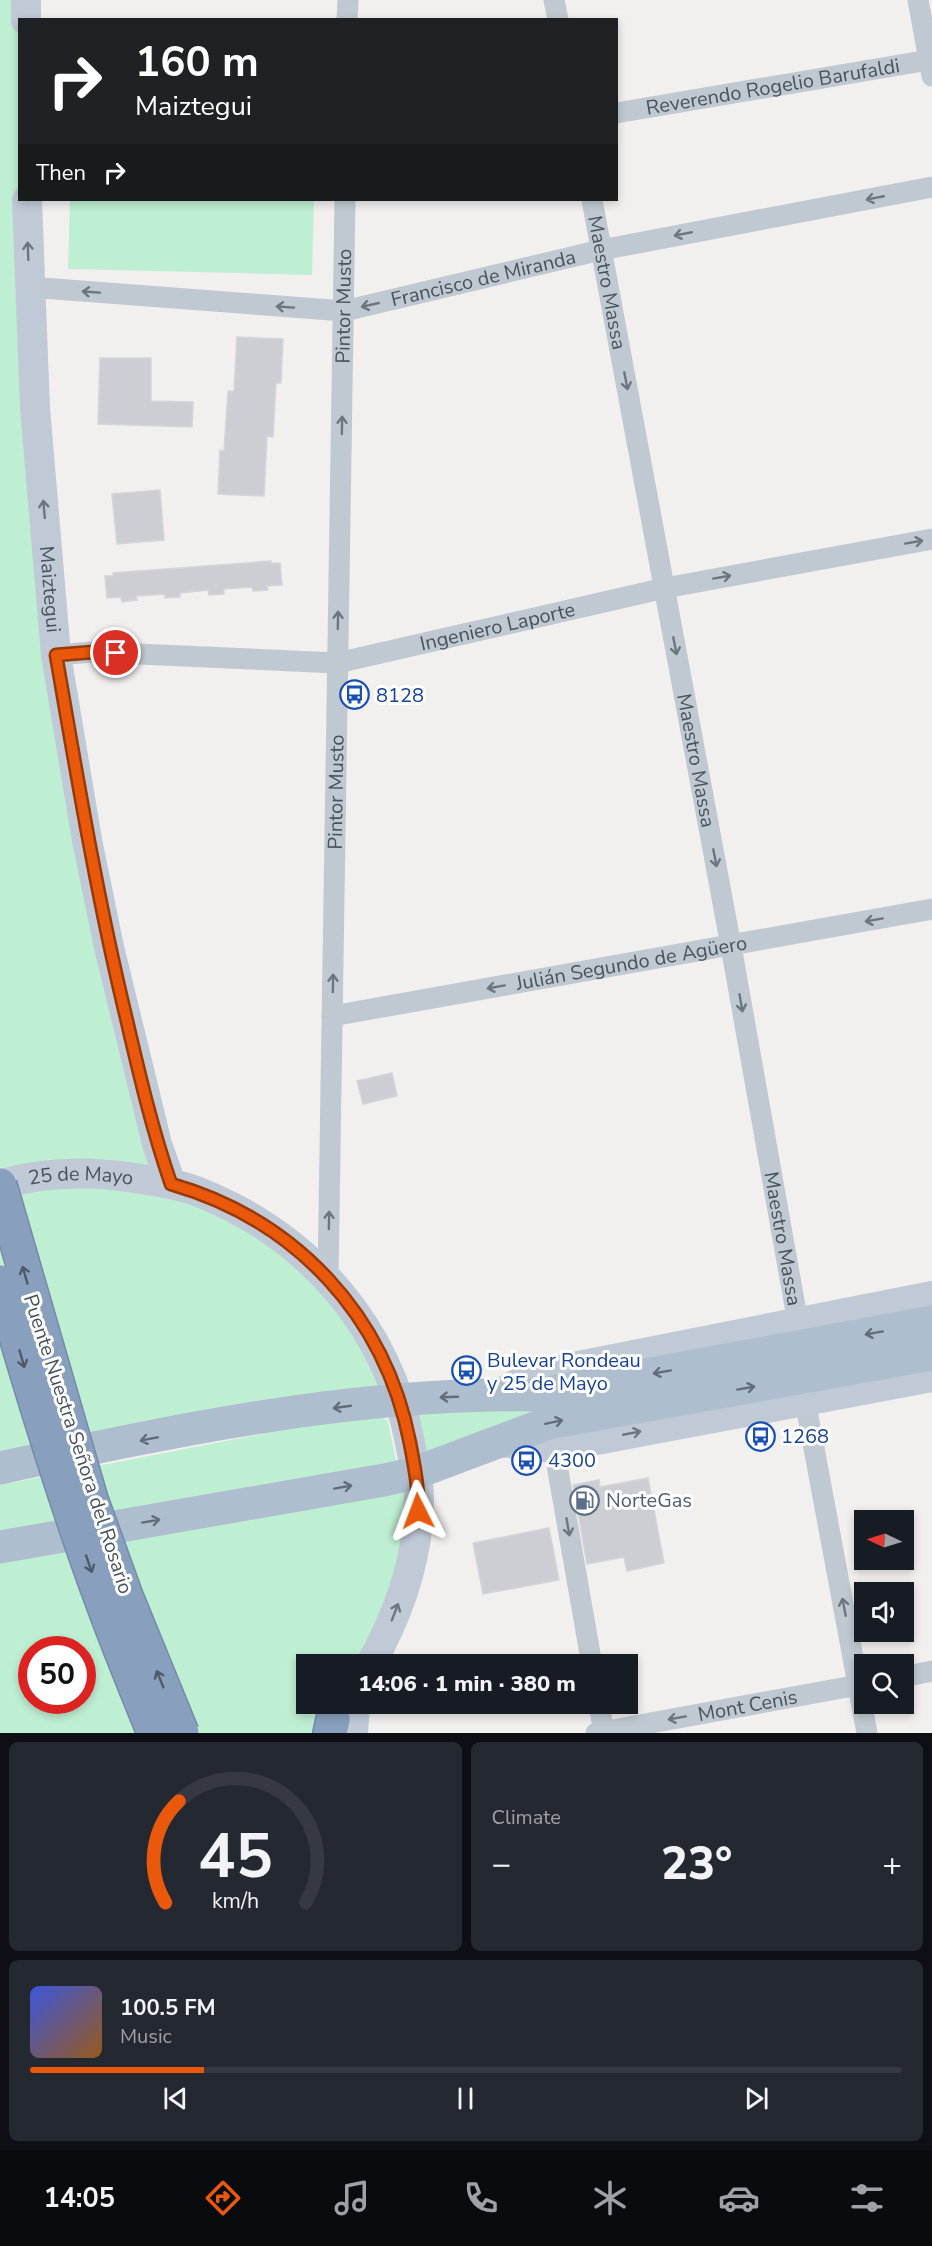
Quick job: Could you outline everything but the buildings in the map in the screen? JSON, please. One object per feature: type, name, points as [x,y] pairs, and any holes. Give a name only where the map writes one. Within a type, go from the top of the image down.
[{"type":"highway","name":"Puente Nuestra Señora del Rosario","points":[[0,1185],[58,1392],[92,1499],[126,1596],[182,1733]]},
{"type":"highway","name":"Puente Nuestra Señora del Rosario","points":[[0,1282],[34,1400],[67,1502],[102,1603],[154,1733]]},
{"type":"main road","points":[[26,0],[26,18]]},
{"type":"main road","name":"Maiztegui","points":[[27,201],[35,408],[56,655],[87,840],[109,947],[157,1144],[171,1184]]},
{"type":"main road","name":"25 de Mayo","points":[[0,1185],[16,1180],[67,1173],[105,1174],[171,1184],[200,1192],[249,1215],[294,1246],[328,1278],[358,1316],[384,1361],[400,1399],[419,1494],[418,1527],[408,1580],[385,1640],[377,1654]]},
{"type":"main road","points":[[497,1395],[533,1375],[932,1296]]},
{"type":"main road","points":[[0,1468],[244,1420],[400,1399],[537,1395],[932,1322]]},
{"type":"main road","points":[[0,1547],[415,1473],[548,1423],[932,1354]]},
{"type":"main road","points":[[499,1442],[554,1448],[932,1377]]},
{"type":"street","points":[[347,18],[348,0]]},
{"type":"street","points":[[554,0],[558,18]]},
{"type":"street","points":[[918,0],[931,68]]},
{"type":"street","name":"Reverendo Rogelio Barufaldi","points":[[618,113],[931,68]]},
{"type":"street","name":"Francisco de Miranda","points":[[29,287],[344,311],[601,250],[932,187]]},
{"type":"street","name":"Pintor Musto","points":[[328,1278],[345,201]]},
{"type":"street","name":"Maestro Massa","points":[[592,201],[731,946],[798,1323]]},
{"type":"street","name":"Ingeniero Laporte","points":[[56,655],[93,652],[337,663],[665,588],[932,539]]},
{"type":"street","name":"Julián Segundo de Agüero","points":[[332,1016],[932,909]]},
{"type":"street","points":[[805,1400],[855,1654]]},
{"type":"street","points":[[554,1448],[590,1654]]},
{"type":"street","points":[[914,1675],[932,1671]]},
{"type":"street","name":"Mont Cenis","points":[[601,1732],[854,1685]]},
{"type":"street","points":[[600,1714],[601,1732]]},
{"type":"street","points":[[865,1714],[867,1733]]},
{"type":"green space","points":[[0,0],[26,0],[21,18],[18,18],[18,201],[20,201],[56,655],[171,1184],[294,1246],[400,1399],[0,1468]]},
{"type":"green space","points":[[70,201],[314,201],[312,275],[68,269]]},
{"type":"green space","points":[[932,1296],[415,1473],[400,1399]]},
{"type":"green space","points":[[364,1414],[378,1415],[388,1421],[396,1461],[0,1537],[0,1485]]},
{"type":"green space","points":[[415,1473],[419,1494],[373,1654],[296,1654],[296,1714],[354,1714],[353,1733],[0,1733],[0,1547]]},
{"type":"place","name":"8128","points":[[355,695]]},
{"type":"place","name":"Bulevar Rondeau y 25 de Mayo","points":[[466,1371]]},
{"type":"place","name":"1268","points":[[760,1436]]},
{"type":"place","name":"4300","points":[[527,1460]]},
{"type":"place","name":"NorteGas","points":[[585,1500]]},
{"type":"route","points":[[116,653],[56,655],[87,840],[109,947],[157,1144],[171,1184],[200,1192],[249,1215],[294,1246],[328,1278],[358,1316],[384,1361],[400,1399],[419,1494],[418,1511]]}]
